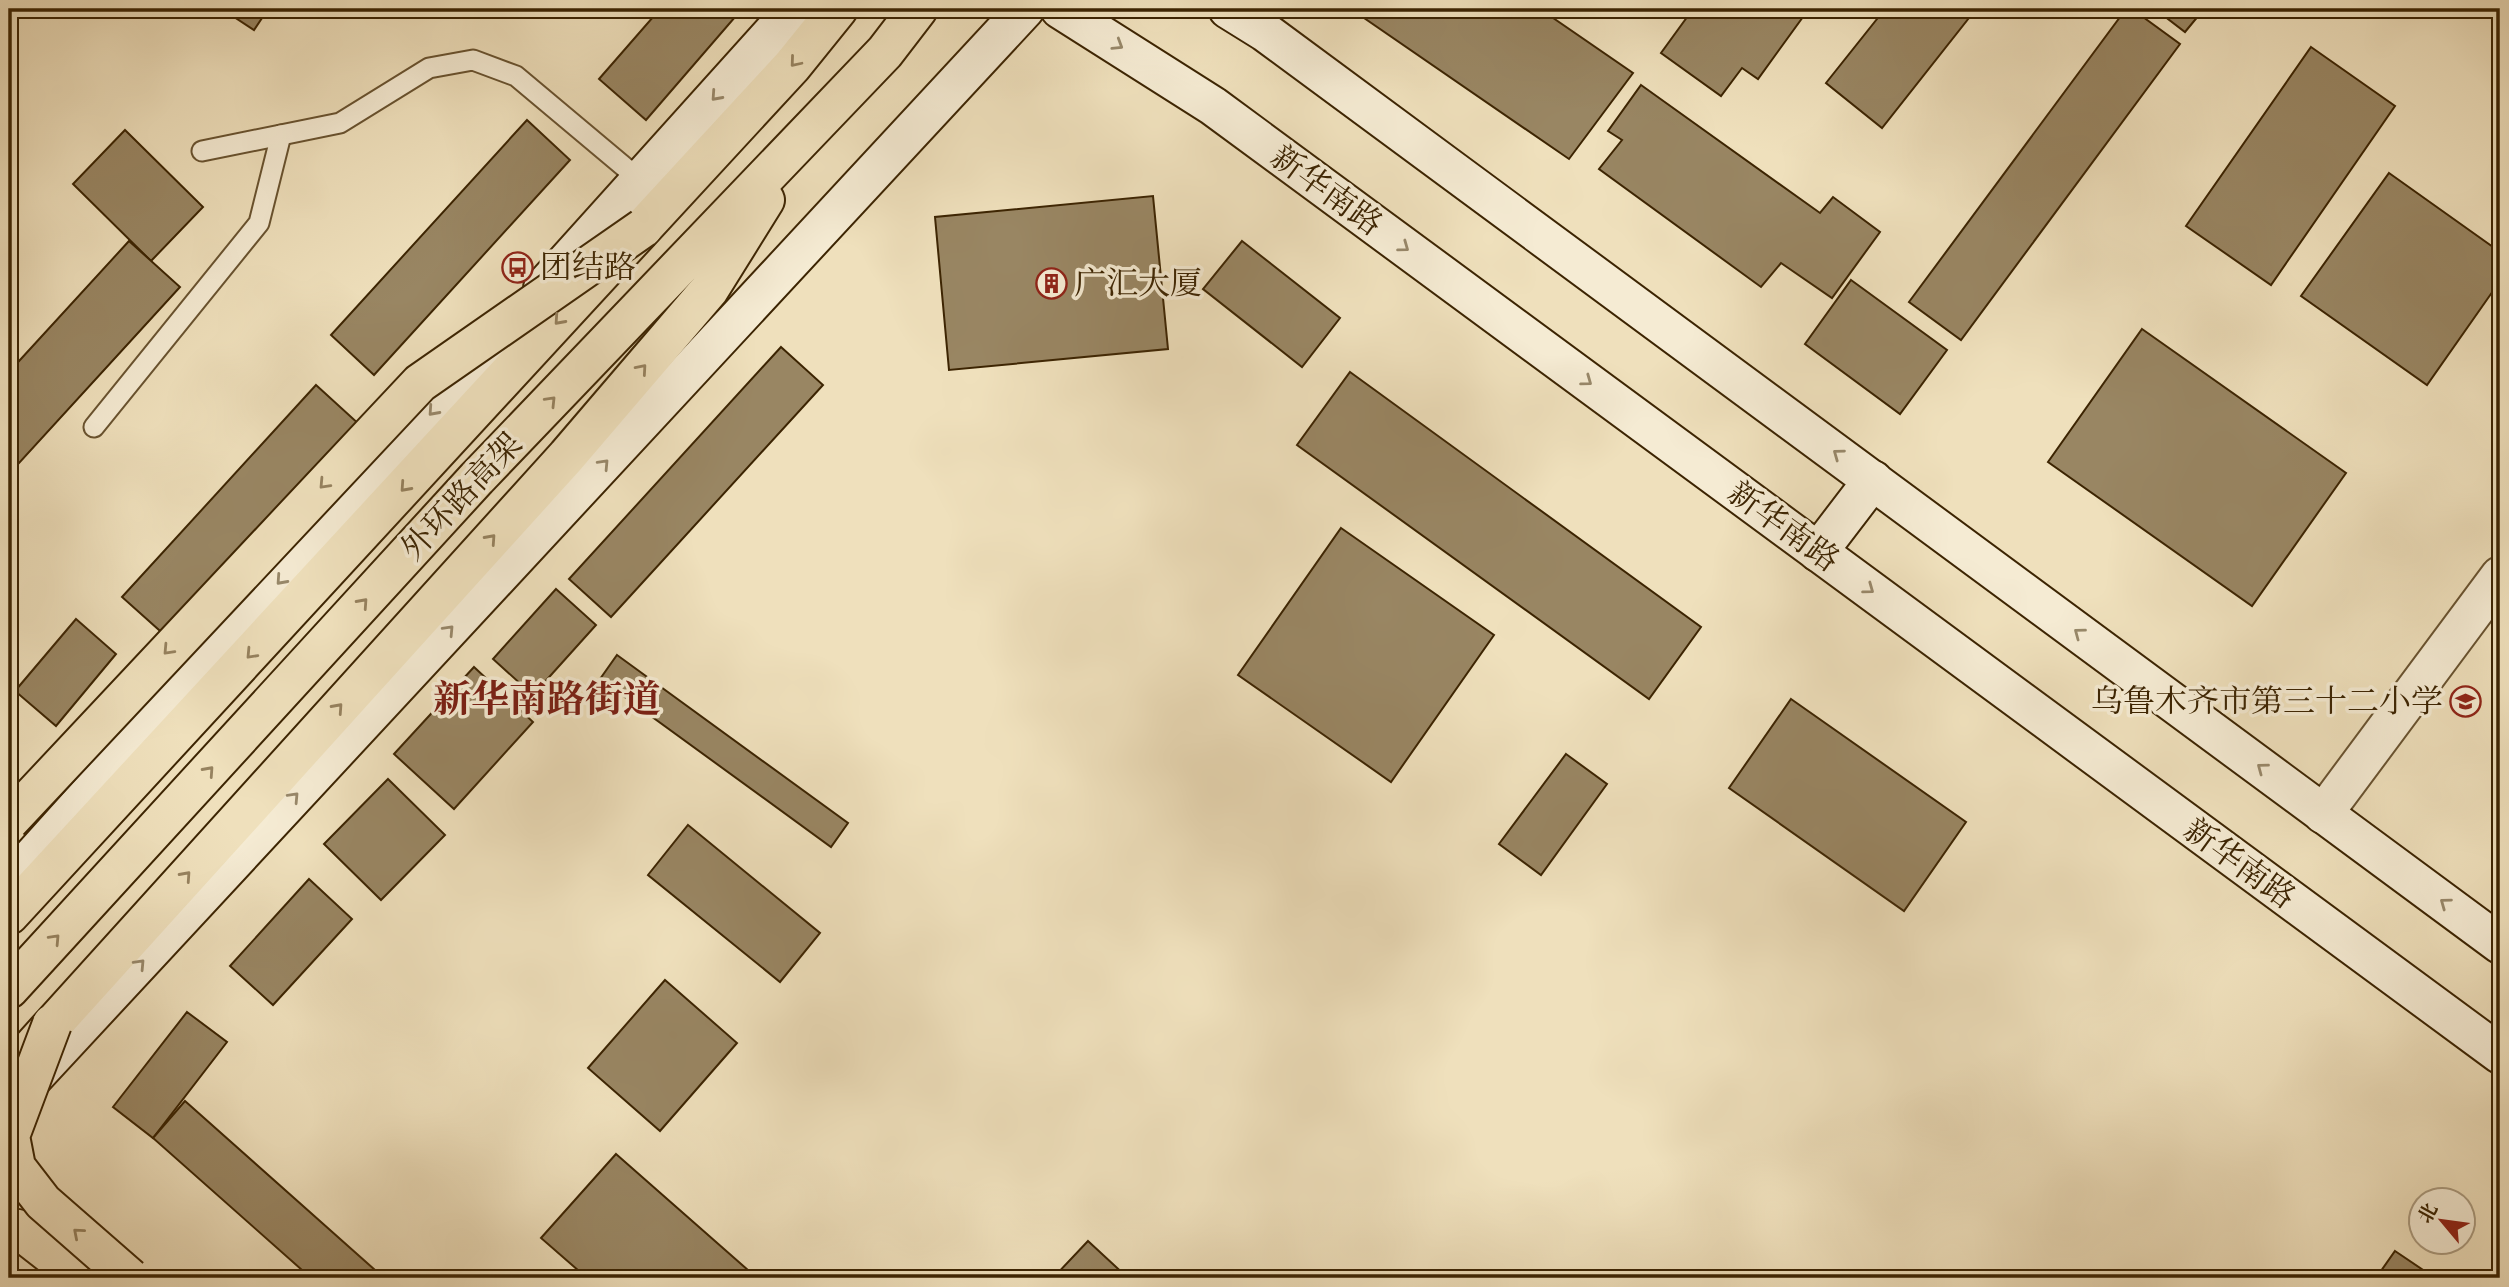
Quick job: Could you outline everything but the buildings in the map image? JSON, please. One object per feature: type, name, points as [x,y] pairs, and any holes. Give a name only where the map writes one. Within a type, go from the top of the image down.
[{"type":"highway","name":"外环路高架","points":[[9,890],[643,228],[792,66],[838,9]]},
{"type":"highway","name":"外环路高架","points":[[9,989],[477,478],[885,52],[918,9]]},
{"type":"highway","points":[[9,1073],[567,456],[709,290],[807,134]]},
{"type":"highway","points":[[9,821],[420,383],[643,228]]},
{"type":"highway","points":[[52,1024],[10,1136],[16,1167],[43,1202],[130,1278]]},
{"type":"highway","points":[[9,1228],[18,1230],[81,1278]]},
{"type":"main road","points":[[9,890],[794,9]]},
{"type":"main road","points":[[9,1103],[1025,9]]},
{"type":"main road","name":"新华南路","points":[[1060,9],[1213,106],[2500,1054]]},
{"type":"main road","points":[[1228,9],[1265,32],[2500,944]]},
{"type":"main road","points":[[1818,552],[1873,480]]},
{"type":"main road","points":[[2323,814],[2500,576]]},
{"type":"lane","points":[[202,150],[340,123],[429,68],[473,60],[516,76],[640,180]]},
{"type":"lane","points":[[94,427],[259,223],[281,135]]},
{"type":"place","name":"团结路","points":[[517,267]]},
{"type":"place","name":"广汇大厦","points":[[1051,283]]},
{"type":"place","name":"乌鲁木齐市第三十二小学","points":[[2466,701]]},
{"type":"district","name":"新华南路街道","points":[[547,699]]}]
